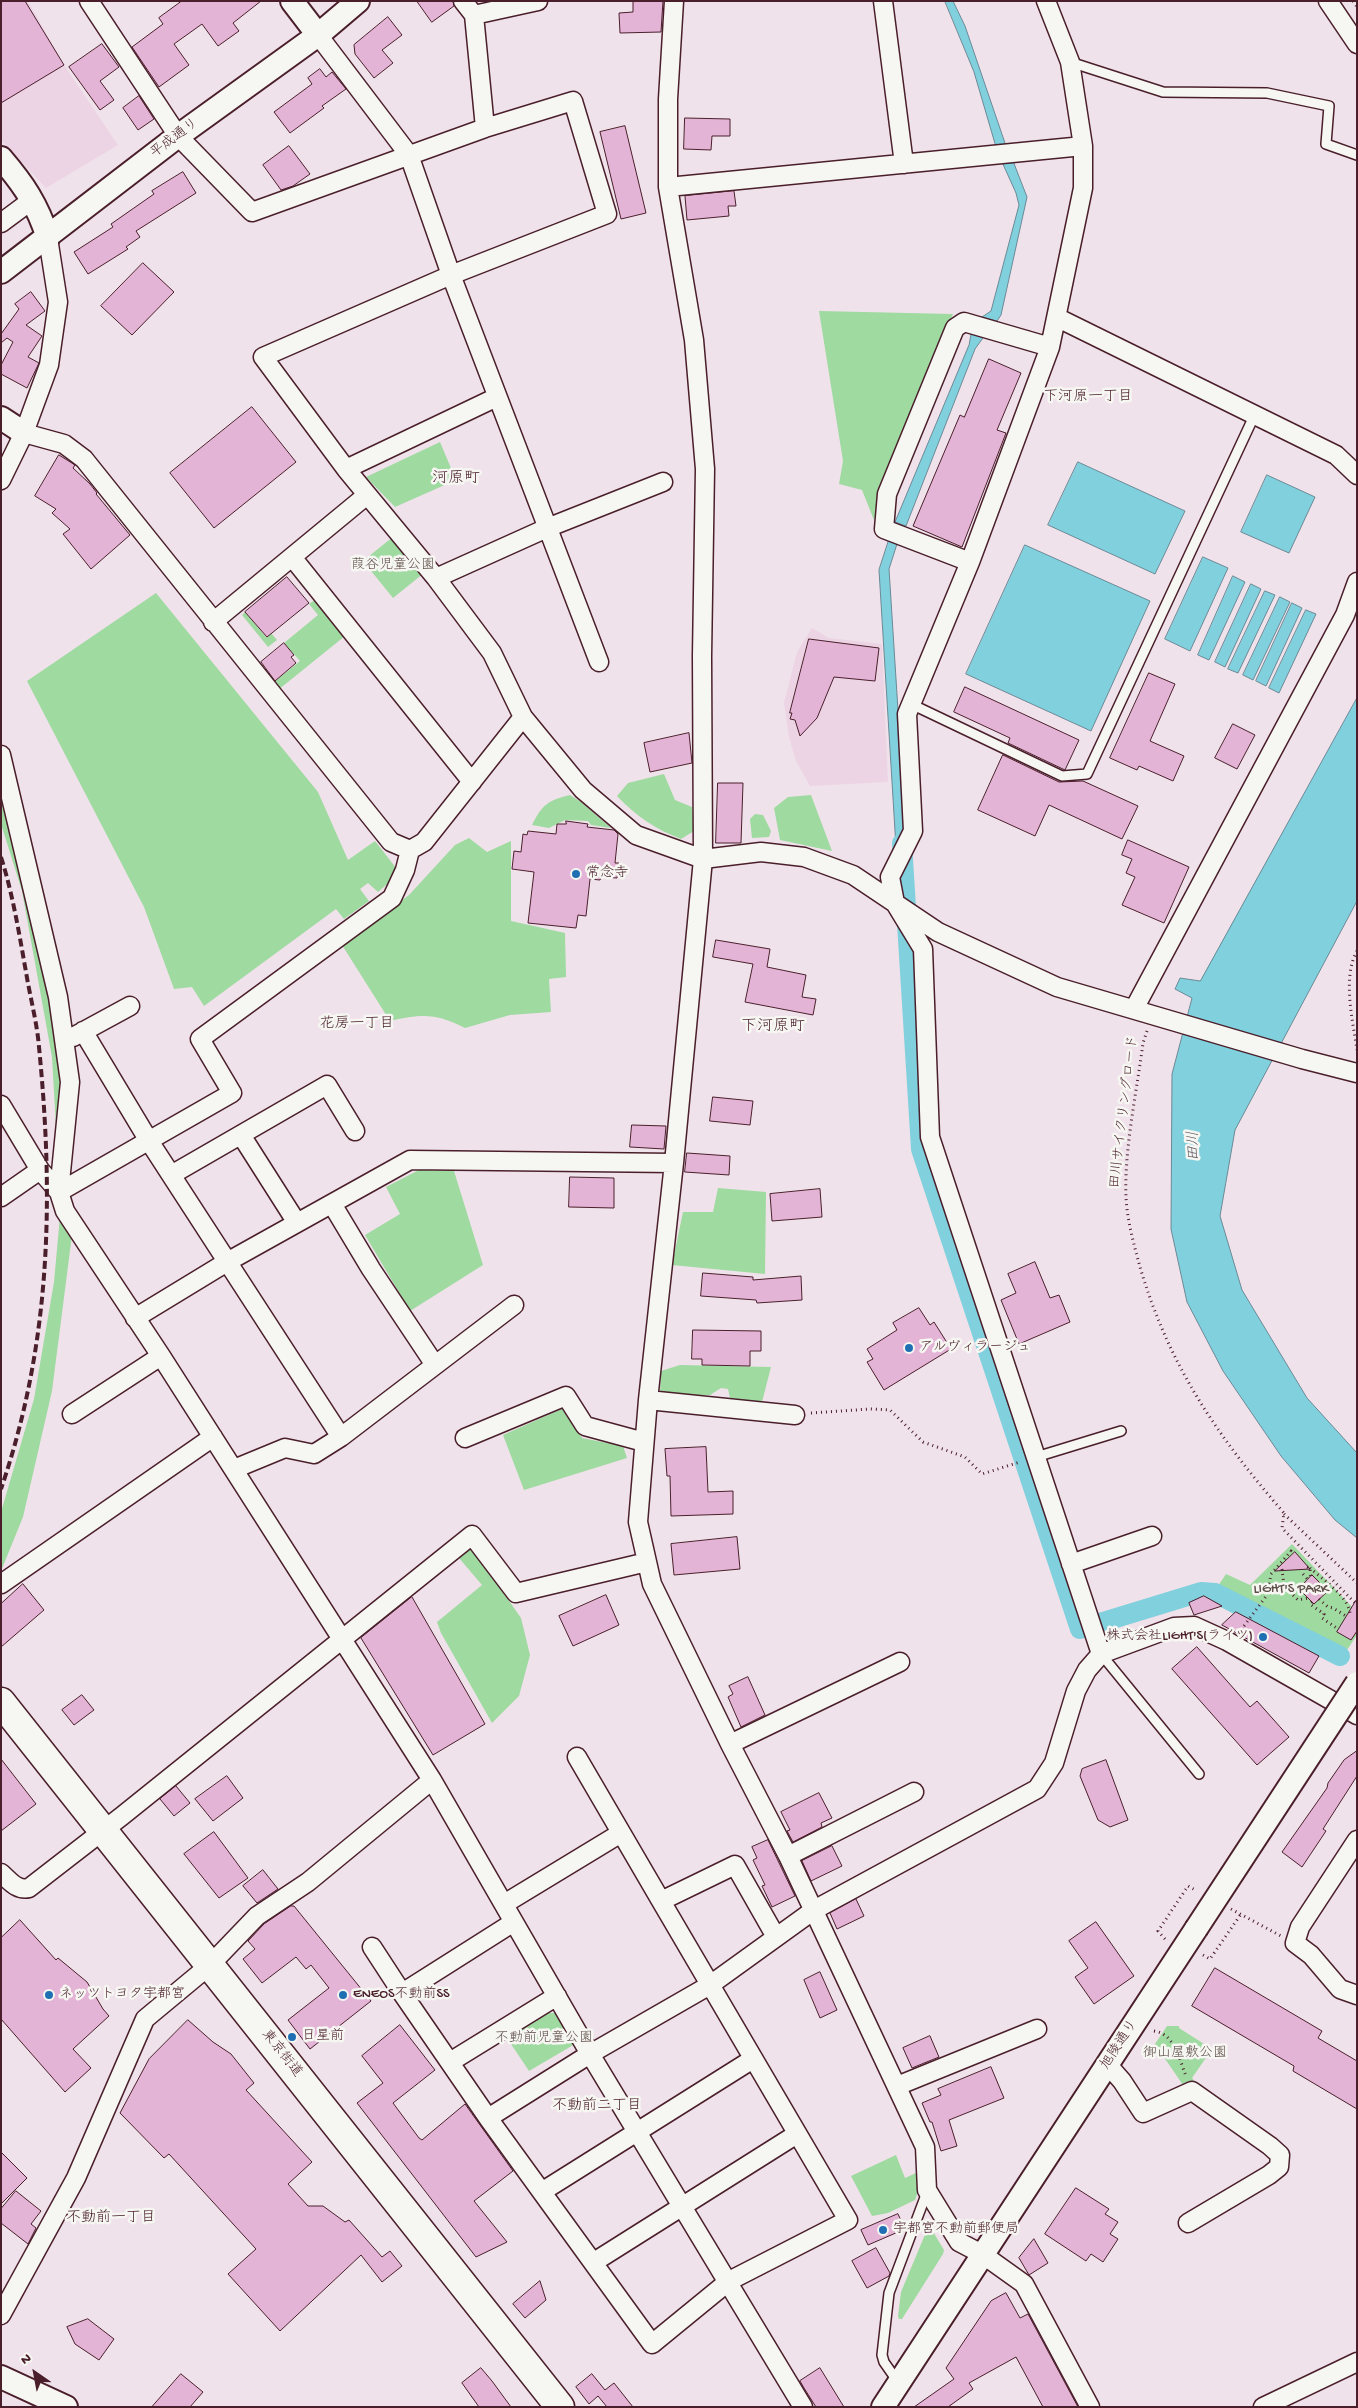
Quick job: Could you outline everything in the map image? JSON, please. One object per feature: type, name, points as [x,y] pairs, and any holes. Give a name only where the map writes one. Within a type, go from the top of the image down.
[{"type":"highway","name":"東京街道","points":[[1,1702],[105,1830],[560,2407]]},
{"type":"street","points":[[88,1],[178,136],[252,212],[485,128],[573,101],[607,214],[451,275],[263,357],[346,469],[436,578],[492,653],[523,717],[583,790],[636,835],[704,859],[761,852],[804,857],[853,875],[938,932],[1057,988],[1134,1009],[1154,1022],[1357,1073]]},
{"type":"street","points":[[292,1],[409,155],[451,275],[599,662]]},
{"type":"street","points":[[485,128],[468,8],[538,1]]},
{"type":"street","points":[[674,1],[668,99],[668,187],[694,340],[706,469],[702,656],[704,859],[648,1400],[638,1522],[652,1584],[730,1744],[788,1856],[925,2147],[927,2190],[959,2242],[982,2254],[1024,2284],[1090,2407]]},
{"type":"street","points":[[883,1],[904,164]]},
{"type":"street","points":[[1046,1],[1070,62],[1083,146],[1083,188],[1058,318],[1050,347],[970,562],[907,714],[913,830],[890,877],[895,903],[923,949],[930,1137],[1101,1654]]},
{"type":"street","points":[[1328,1],[1357,44]]},
{"type":"street","name":"平成通り","points":[[1,272],[48,238],[178,136],[318,35],[357,4]]},
{"type":"street","points":[[668,187],[1083,146]]},
{"type":"street","points":[[1,158],[21,181],[39,210],[48,238],[58,302],[49,365],[24,433],[1,480]]},
{"type":"street","points":[[1,223],[32,200]]},
{"type":"street","points":[[1058,318],[1336,455],[1357,475]]},
{"type":"street","points":[[970,562],[884,528],[887,494],[955,328],[964,322],[1050,347]]},
{"type":"street","points":[[346,469],[497,397]]},
{"type":"street","points":[[1,418],[24,433],[64,444],[84,460],[391,842],[410,850]]},
{"type":"street","points":[[436,578],[547,528],[663,482]]},
{"type":"street","points":[[213,622],[367,495]]},
{"type":"street","points":[[292,557],[472,782]]},
{"type":"street","points":[[1134,1009],[1345,615],[1357,582]]},
{"type":"street","points":[[59,1192],[232,1093],[200,1039],[392,898],[405,870],[410,850],[424,842],[523,717]]},
{"type":"street","points":[[1,755],[58,997],[70,1082],[59,1192],[65,1211],[234,1469],[432,1780],[590,2054],[803,2407]]},
{"type":"street","points":[[64,1042],[130,1006]]},
{"type":"street","points":[[82,1031],[149,1141],[341,1437]]},
{"type":"street","points":[[171,1175],[327,1085],[355,1131]]},
{"type":"street","points":[[1,1105],[40,1170],[59,1192]]},
{"type":"street","points":[[241,1135],[297,1223]]},
{"type":"street","points":[[135,1318],[228,1262],[410,1160],[674,1163]]},
{"type":"street","points":[[1,1197],[40,1170]]},
{"type":"street","points":[[332,1204],[371,1270],[435,1365]]},
{"type":"street","points":[[234,1469],[286,1448],[314,1454],[341,1437],[514,1305]]},
{"type":"street","points":[[72,1414],[161,1356]]},
{"type":"street","points":[[466,1438],[566,1396],[585,1426],[644,1442]]},
{"type":"street","points":[[648,1400],[795,1414]]},
{"type":"street","points":[[1,1584],[213,1437]]},
{"type":"street","points":[[1,1873],[23,1890],[29,1888],[105,1830],[472,1535],[516,1593],[647,1562]]},
{"type":"street","points":[[1071,1564],[1152,1536]]},
{"type":"street","points":[[488,2118],[590,2054],[710,1985],[814,1910],[1037,1789],[1054,1763],[1076,1690],[1088,1670],[1101,1654],[1174,1627],[1194,1626],[1227,1641],[1357,1715]]},
{"type":"street","points":[[730,1744],[900,1662]]},
{"type":"street","name":"旭陵通り","points":[[883,2407],[1357,1683]]},
{"type":"street","points":[[372,1947],[488,2118],[652,2344],[728,2281],[848,2220],[577,1757]]},
{"type":"street","points":[[1,2316],[76,2178],[145,2018],[210,1965],[257,1916],[308,1882],[432,1780]]},
{"type":"street","points":[[788,1856],[914,1792]]},
{"type":"street","points":[[504,1904],[621,1833]]},
{"type":"street","points":[[1357,1840],[1300,1927],[1295,1944],[1312,1955],[1340,1989],[1357,1996]]},
{"type":"street","points":[[661,1901],[735,1865],[776,1937]]},
{"type":"street","points":[[402,1992],[514,1922]]},
{"type":"street","points":[[450,2062],[557,1996]]},
{"type":"street","points":[[897,2086],[1037,2029]]},
{"type":"street","points":[[542,2191],[753,2059]]},
{"type":"street","points":[[1108,2064],[1122,2081],[1143,2113],[1192,2091],[1280,2155],[1279,2167],[1269,2175],[1188,2223]]},
{"type":"street","points":[[594,2262],[797,2134]]},
{"type":"street","points":[[1263,2407],[1357,2362]]},
{"type":"street","points":[[1,2377],[66,2407]]},
{"type":"lane","points":[[1070,62],[1163,92],[1267,93],[1329,106],[1326,144],[1357,155]]},
{"type":"lane","points":[[911,704],[1062,776],[1088,774],[1255,414]]},
{"type":"lane","points":[[1036,1457],[1121,1431]]},
{"type":"lane","points":[[1101,1654],[1199,1774]]},
{"type":"lane","points":[[898,2382],[884,2362],[882,2355],[889,2293],[927,2190]]},
{"type":"path","points":[[1353,1],[1357,6]]},
{"type":"path","points":[[1357,951],[1354,957],[1349,995],[1357,1050]]},
{"type":"path","name":"田川サイクリングロード","points":[[1154,1022],[1143,1043],[1126,1198],[1135,1248],[1151,1305],[1173,1356],[1203,1408],[1240,1463],[1284,1513],[1282,1528],[1357,1604]]},
{"type":"path","points":[[795,1414],[870,1409],[890,1410],[923,1442],[965,1458],[982,1474],[1014,1464]]},
{"type":"path","points":[[1284,1513],[1357,1583]]},
{"type":"path","points":[[1250,1618],[1266,1595],[1271,1574],[1291,1551],[1292,1554]]},
{"type":"path","points":[[1303,1574],[1309,1579],[1308,1568],[1342,1598],[1350,1610],[1348,1615],[1328,1607],[1319,1599]]},
{"type":"path","points":[[1282,1569],[1284,1586],[1298,1600],[1308,1598]]},
{"type":"path","points":[[1312,1602],[1310,1604],[1324,1614],[1322,1618],[1338,1629]]},
{"type":"path","points":[[1165,1939],[1158,1931],[1188,1886],[1206,1896]]},
{"type":"path","points":[[1223,1905],[1295,1944]]},
{"type":"path","points":[[1203,1955],[1210,1959],[1241,1914]]},
{"type":"path","points":[[1154,2031],[1163,2032],[1170,2038],[1192,2091]]},
{"type":"shaded area","points":[[1,1],[28,1],[64,65],[118,145],[46,188],[1,140]]},
{"type":"shaded area","points":[[812,628],[829,638],[882,644],[888,782],[810,786],[796,761],[789,737],[784,703],[797,652]]},
{"type":"green space","points":[[819,311],[953,314],[882,489],[874,520],[862,490],[839,484],[843,461]]},
{"type":"green space","points":[[440,442],[456,480],[395,507],[366,477]]},
{"type":"green space","name":"葭谷児童公園","points":[[394,536],[424,573],[393,598],[363,561]]},
{"type":"green space","points":[[156,593],[318,792],[348,860],[375,841],[400,873],[378,892],[368,883],[360,889],[369,901],[344,919],[336,909],[204,1006],[192,987],[174,989],[144,907],[27,681]]},
{"type":"green space","points":[[316,599],[345,636],[278,690],[273,683],[300,661],[284,643],[318,615],[309,604]]},
{"type":"green space","points":[[245,612],[266,637],[271,633],[277,640],[268,647],[242,615]]},
{"type":"green space","points":[[664,774],[675,800],[692,807],[694,831],[681,839],[646,821],[617,796],[628,783]]},
{"type":"green space","points":[[1,776],[48,975],[62,1086],[57,1146],[52,1057],[22,891],[1,824]]},
{"type":"green space","points":[[570,795],[611,828],[591,825],[588,821],[565,820],[549,828],[532,825],[546,804]]},
{"type":"green space","points":[[811,795],[832,851],[780,840],[774,808],[788,797]]},
{"type":"green space","points":[[755,814],[763,815],[771,831],[769,837],[752,838],[750,819]]},
{"type":"green space","points":[[469,838],[487,852],[511,841],[511,921],[565,933],[566,977],[549,979],[551,1012],[510,1015],[465,1028],[437,1017],[429,1016],[390,1021],[342,945],[409,895],[455,845]]},
{"type":"green space","points":[[419,1170],[454,1171],[483,1265],[410,1311],[365,1235],[400,1214],[386,1187]]},
{"type":"green space","points":[[718,1188],[766,1192],[765,1274],[672,1265],[683,1212],[713,1212]]},
{"type":"green space","points":[[60,1216],[72,1235],[52,1391],[23,1517],[1,1571],[1,1512],[34,1399],[54,1282]]},
{"type":"green space","points":[[680,1365],[771,1367],[762,1402],[730,1398],[728,1389],[721,1388],[710,1395],[660,1395],[661,1371]]},
{"type":"green space","points":[[566,1407],[582,1438],[623,1446],[627,1458],[524,1490],[503,1435]]},
{"type":"green space","name":"LIGHT'S PARK","points":[[1292,1544],[1357,1612],[1357,1635],[1345,1653],[1216,1589],[1226,1574],[1250,1585]]},
{"type":"green space","points":[[472,1548],[521,1618],[530,1655],[519,1696],[492,1723],[441,1633],[437,1622],[482,1585],[459,1558]]},
{"type":"green space","name":"不動前児童公園","points":[[548,2013],[557,2013],[575,2044],[529,2071],[507,2038]]},
{"type":"green space","name":"御山屋敷公園","points":[[1167,2026],[1179,2026],[1179,2028],[1212,2049],[1192,2078],[1196,2083],[1185,2088],[1155,2044]]},
{"type":"green space","points":[[896,2155],[905,2178],[918,2172],[919,2189],[915,2200],[888,2213],[872,2216],[851,2176]]},
{"type":"green space","points":[[929,2225],[944,2250],[943,2254],[902,2319],[899,2319],[901,2292]]},
{"type":"water","points":[[945,1],[953,1],[965,26],[1006,146],[996,147],[974,72]]},
{"type":"water","points":[[1013,161],[1027,197],[1001,315],[997,321],[982,317],[991,311],[1019,205],[1016,193],[1002,162]]},
{"type":"water","points":[[972,331],[985,335],[975,349],[906,526],[895,522],[969,345]]},
{"type":"water","points":[[1078,462],[1185,511],[1155,574],[1048,525]]},
{"type":"water","points":[[1267,475],[1315,497],[1289,553],[1241,532]]},
{"type":"water","points":[[889,540],[897,544],[889,569],[906,836],[896,847],[879,570]]},
{"type":"water","points":[[1025,545],[1150,601],[1091,731],[966,674]]},
{"type":"water","points":[[1203,557],[1228,568],[1190,651],[1165,639]]},
{"type":"water","points":[[1233,576],[1245,582],[1209,660],[1198,655]]},
{"type":"water","points":[[1251,584],[1261,589],[1225,667],[1215,662]]},
{"type":"water","points":[[1265,591],[1275,595],[1238,673],[1228,669]]},
{"type":"water","points":[[1280,597],[1290,602],[1253,680],[1243,675]]},
{"type":"water","points":[[1292,603],[1302,608],[1266,686],[1256,681]]},
{"type":"water","points":[[1306,610],[1316,614],[1279,693],[1269,688]]},
{"type":"water","name":"田川","points":[[1357,698],[1357,901],[1235,1130],[1220,1216],[1242,1290],[1307,1398],[1357,1453],[1357,1538],[1335,1520],[1281,1456],[1223,1371],[1187,1302],[1171,1229],[1172,1074],[1192,998],[1175,989],[1180,978],[1200,981]]},
{"type":"building","points":[[1,1],[25,1],[64,65],[1,103]]},
{"type":"building","points":[[182,1],[261,1],[233,23],[239,31],[218,46],[202,24],[174,44],[189,65],[159,87],[132,47],[163,24],[159,18]]},
{"type":"building","points":[[417,1],[453,1],[454,6],[432,22]]},
{"type":"building","points":[[663,1],[661,32],[620,33],[619,13],[633,12],[633,2]]},
{"type":"building","points":[[388,17],[402,35],[382,50],[393,63],[374,78],[355,54],[354,45]]},
{"type":"building","points":[[102,44],[119,67],[100,81],[114,100],[100,110],[69,67]]},
{"type":"building","points":[[320,69],[326,77],[332,72],[346,89],[290,133],[274,112],[312,84],[308,78]]},
{"type":"building","points":[[139,96],[154,119],[138,130],[123,108]]},
{"type":"building","points":[[685,118],[730,119],[730,136],[712,136],[711,150],[684,149]]},
{"type":"building","points":[[625,126],[646,213],[621,219],[600,132]]},
{"type":"building","points":[[289,146],[310,174],[293,186],[281,190],[263,165]]},
{"type":"building","points":[[183,172],[196,193],[136,231],[140,237],[126,247],[128,249],[88,274],[74,252],[113,227],[111,224],[154,194],[152,191]]},
{"type":"building","points":[[734,191],[736,206],[728,206],[729,216],[687,220],[685,196]]},
{"type":"building","points":[[143,263],[174,292],[132,335],[101,306]]},
{"type":"building","points":[[31,292],[45,311],[26,325],[42,336],[28,357],[39,363],[27,388],[1,374],[1,365],[13,342],[7,338],[1,343],[1,334],[19,309],[15,304]]},
{"type":"building","points":[[989,359],[1021,373],[997,430],[1006,433],[962,547],[913,526],[960,415],[964,417]]},
{"type":"building","points":[[252,407],[296,462],[214,528],[170,473]]},
{"type":"building","points":[[59,455],[75,465],[73,468],[90,484],[130,535],[91,569],[63,534],[70,529],[52,513],[56,509],[35,496]]},
{"type":"building","points":[[287,577],[309,603],[267,637],[245,612]]},
{"type":"building","points":[[809,639],[879,648],[875,681],[834,677],[817,718],[800,736],[795,720],[790,719],[792,713],[790,713]]},
{"type":"building","points":[[284,643],[294,655],[291,657],[296,663],[275,681],[261,662]]},
{"type":"building","points":[[1149,673],[1175,684],[1150,741],[1184,756],[1173,781],[1139,766],[1137,770],[1110,758]]},
{"type":"building","points":[[965,687],[1079,740],[1065,770],[1008,743],[1010,738],[954,712]]},
{"type":"building","points":[[1233,724],[1255,735],[1237,769],[1215,758]]},
{"type":"building","points":[[689,733],[692,763],[650,772],[644,743]]},
{"type":"building","points":[[1003,755],[1059,782],[1083,781],[1138,806],[1122,839],[1049,805],[1035,836],[978,810]]},
{"type":"building","points":[[718,783],[743,783],[741,843],[716,843]]},
{"type":"building","name":"常念寺","points":[[566,821],[588,824],[587,827],[614,830],[618,834],[615,863],[619,863],[617,878],[601,877],[600,880],[590,879],[586,916],[578,915],[576,928],[528,923],[534,872],[512,869],[514,851],[521,852],[523,834],[527,835],[528,831],[556,834],[557,824],[566,824]]},
{"type":"building","points":[[1128,840],[1189,867],[1164,923],[1122,905],[1135,877],[1126,873],[1132,859],[1122,855]]},
{"type":"building","points":[[716,940],[770,949],[767,967],[806,975],[802,997],[816,999],[813,1015],[745,1002],[753,964],[713,957]]},
{"type":"building","points":[[713,1097],[753,1101],[750,1125],[710,1121]]},
{"type":"building","points":[[632,1125],[666,1126],[664,1149],[630,1147]]},
{"type":"building","points":[[687,1153],[730,1156],[729,1175],[685,1172]]},
{"type":"building","points":[[570,1177],[614,1178],[614,1208],[569,1207]]},
{"type":"building","points":[[820,1189],[822,1217],[772,1221],[770,1194]]},
{"type":"building","points":[[1035,1262],[1050,1298],[1059,1295],[1070,1322],[1019,1344],[1001,1300],[1016,1293],[1008,1274]]},
{"type":"building","points":[[703,1273],[753,1277],[753,1280],[801,1276],[802,1300],[757,1303],[756,1300],[701,1296]]},
{"type":"building","name":"アルヴィラージュ","points":[[919,1308],[930,1325],[934,1322],[951,1349],[884,1390],[867,1362],[873,1359],[867,1349],[897,1330],[893,1323]]},
{"type":"building","points":[[693,1330],[761,1331],[761,1351],[750,1351],[750,1366],[702,1365],[702,1359],[692,1359]]},
{"type":"building","points":[[706,1447],[708,1492],[733,1491],[733,1514],[671,1516],[670,1476],[667,1476],[665,1449]]},
{"type":"building","points":[[737,1537],[740,1569],[674,1575],[671,1544]]},
{"type":"building","points":[[1295,1552],[1310,1569],[1275,1571]]},
{"type":"building","points":[[1312,1575],[1328,1591],[1314,1604],[1299,1589]]},
{"type":"building","points":[[23,1584],[44,1610],[1,1647],[1,1604]]},
{"type":"building","points":[[606,1595],[619,1625],[573,1646],[559,1616]]},
{"type":"building","points":[[1204,1596],[1222,1606],[1194,1615],[1189,1603]]},
{"type":"building","points":[[412,1597],[485,1724],[433,1755],[361,1638]]},
{"type":"building","points":[[1357,1599],[1357,1631],[1351,1640],[1337,1632]]},
{"type":"building","name":"株式会社LIGHT'S(ライツ)","points":[[1236,1612],[1319,1656],[1309,1673],[1222,1625]]},
{"type":"building","points":[[1197,1647],[1250,1707],[1257,1701],[1289,1737],[1257,1765],[1172,1669]]},
{"type":"building","points":[[748,1677],[765,1715],[741,1727],[728,1697],[733,1694],[729,1686]]},
{"type":"building","points":[[82,1695],[94,1710],[74,1725],[62,1710]]},
{"type":"building","points":[[1357,1751],[1357,1776],[1323,1829],[1326,1831],[1302,1867],[1282,1852],[1327,1788],[1328,1783],[1344,1760]]},
{"type":"building","points":[[1,1759],[36,1804],[1,1831]]},
{"type":"building","points":[[1106,1760],[1128,1820],[1110,1827],[1098,1820],[1080,1776],[1082,1769]]},
{"type":"building","points":[[227,1776],[243,1798],[213,1821],[195,1799]]},
{"type":"building","points":[[176,1786],[190,1803],[174,1816],[160,1799]]},
{"type":"building","points":[[819,1793],[832,1818],[821,1823],[822,1827],[793,1842],[787,1831],[790,1830],[781,1812]]},
{"type":"building","points":[[214,1832],[248,1878],[219,1898],[184,1854]]},
{"type":"building","points":[[768,1840],[795,1896],[772,1907],[762,1886],[765,1885],[753,1860],[757,1858],[752,1847]]},
{"type":"building","points":[[832,1846],[842,1866],[811,1881],[802,1861]]},
{"type":"building","points":[[263,1870],[278,1889],[257,1903],[243,1886]]},
{"type":"building","points":[[856,1899],[864,1916],[837,1929],[830,1913]]},
{"type":"building","points":[[291,1906],[294,1906],[371,2001],[310,2049],[288,2020],[329,1988],[311,1965],[306,1969],[296,1957],[262,1983],[243,1959],[255,1949],[248,1941],[264,1924]]},
{"type":"building","name":"ネッツトヨタ宇都宮","points":[[20,1920],[56,1960],[58,1958],[87,1982],[109,2016],[73,2049],[91,2068],[65,2092],[1,2019],[1,1938]]},
{"type":"building","points":[[1096,1922],[1134,1976],[1094,2004],[1075,1977],[1088,1968],[1069,1941]]},
{"type":"building","points":[[1215,1968],[1322,2031],[1318,2038],[1357,2061],[1357,2109],[1293,2071],[1294,2066],[1192,2006]]},
{"type":"building","points":[[820,1972],[837,2010],[820,2018],[804,1980]]},
{"type":"building","points":[[188,2020],[213,2042],[231,2054],[254,2083],[246,2090],[312,2162],[288,2184],[308,2206],[323,2206],[345,2222],[349,2220],[382,2257],[390,2251],[402,2266],[382,2282],[361,2255],[280,2331],[228,2274],[256,2249],[169,2154],[164,2158],[120,2113],[149,2059]]},
{"type":"building","points":[[400,2025],[435,2070],[393,2103],[419,2138],[422,2140],[465,2104],[513,2171],[474,2201],[507,2242],[476,2257],[357,2103],[383,2083],[362,2056]]},
{"type":"building","points":[[930,2036],[939,2057],[912,2068],[903,2048]]},
{"type":"building","points":[[991,2067],[1004,2098],[949,2120],[957,2146],[941,2151],[932,2122],[930,2122],[922,2103],[941,2095],[938,2089]]},
{"type":"building","points":[[1,2152],[27,2178],[1,2204]]},
{"type":"building","points":[[1076,2188],[1109,2209],[1105,2214],[1118,2222],[1110,2234],[1118,2239],[1103,2262],[1091,2254],[1086,2261],[1045,2234]]},
{"type":"building","points":[[16,2191],[41,2211],[31,2224],[36,2228],[28,2244],[1,2223],[1,2209]]},
{"type":"building","name":"宇都宮不動前郵便局","points":[[898,2214],[905,2229],[868,2245],[861,2230]]},
{"type":"building","points":[[1034,2239],[1048,2263],[1029,2275],[1019,2258]]},
{"type":"building","points":[[876,2248],[890,2273],[889,2276],[867,2288],[852,2261]]},
{"type":"building","points":[[540,2281],[546,2300],[525,2318],[513,2304]]},
{"type":"building","points":[[1006,2293],[1020,2318],[1028,2314],[1078,2407],[1043,2407],[1016,2357],[969,2383],[973,2389],[948,2407],[914,2407],[954,2379],[946,2368],[991,2301]]},
{"type":"building","points":[[88,2319],[114,2339],[99,2360],[75,2344],[67,2327]]},
{"type":"building","points":[[481,2368],[511,2407],[479,2407],[462,2383]]},
{"type":"building","points":[[820,2368],[844,2407],[816,2407],[804,2388],[800,2381]]},
{"type":"building","points":[[181,2374],[203,2392],[190,2407],[152,2407]]},
{"type":"building","points":[[592,2374],[605,2390],[614,2383],[633,2407],[607,2407],[598,2396],[589,2404],[576,2387]]},
{"type":"waterway","points":[[902,843],[921,1149],[1080,1629],[1201,1592],[1215,1593],[1340,1656]]},
{"type":"railway","points":[[1,857],[15,914],[38,1038],[44,1104],[47,1215],[39,1325],[30,1380],[18,1434],[1,1489]]},
{"type":"place","name":"常念寺","points":[[576,874]]},
{"type":"place","name":"アルヴィラージュ","points":[[909,1348]]},
{"type":"place","name":"株式会社LIGHT'S(ライツ)","points":[[1263,1637]]},
{"type":"place","name":"ネッツトヨタ宇都宮","points":[[49,1995]]},
{"type":"place","name":"ENEOS不動前SS","points":[[343,1995]]},
{"type":"place","name":"日星前","points":[[292,2037]]},
{"type":"place","name":"宇都宮不動前郵便局","points":[[883,2230]]},
{"type":"district","name":"下河原一丁目","points":[[1088,398]]},
{"type":"district","name":"河原町","points":[[456,480]]},
{"type":"district","name":"花房一丁目","points":[[357,1025]]},
{"type":"district","name":"下河原町","points":[[773,1028]]},
{"type":"district","name":"不動前二丁目","points":[[597,2107]]},
{"type":"district","name":"不動前一丁目","points":[[111,2219]]}]
